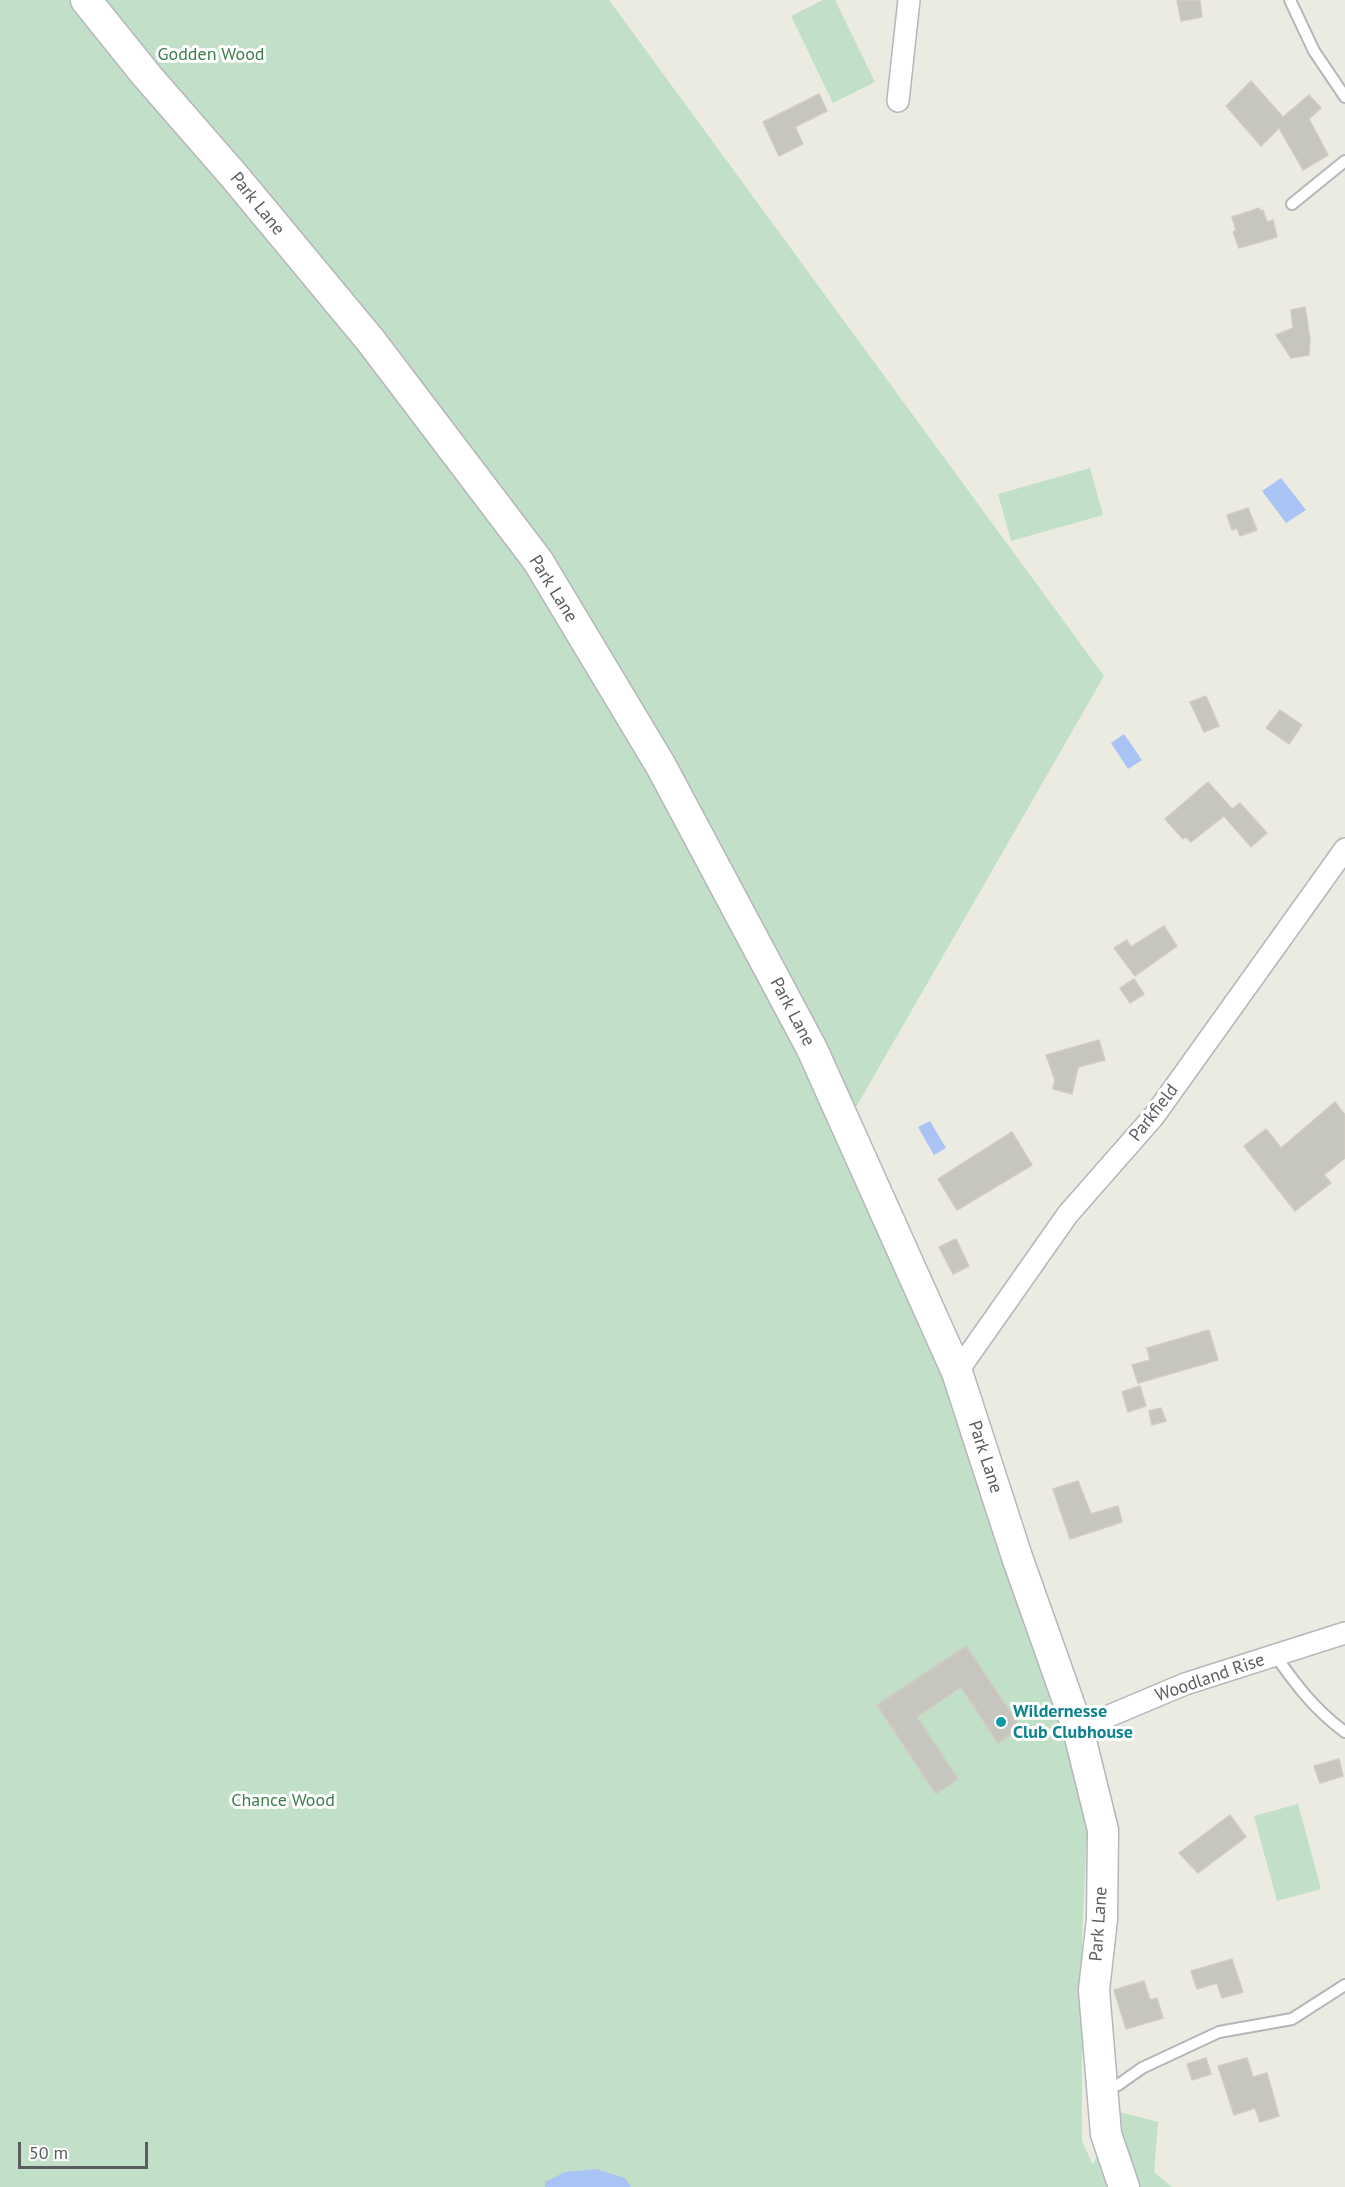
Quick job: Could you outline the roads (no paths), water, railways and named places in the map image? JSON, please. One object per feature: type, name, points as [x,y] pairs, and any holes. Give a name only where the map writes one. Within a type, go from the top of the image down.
[{"type":"street","name":"Park Lane","points":[[86,0],[147,76],[235,177],[371,341],[538,561],[661,766],[812,1049],[957,1372],[1017,1557],[1078,1729],[1103,1830],[1102,1919],[1094,1990],[1106,2134],[1124,2187]]},
{"type":"street","points":[[898,101],[909,0]]},
{"type":"street","name":"Parkfield","points":[[957,1372],[1068,1214],[1154,1116],[1345,849]]},
{"type":"street","name":"Woodland Rise","points":[[1078,1729],[1185,1684],[1345,1633]]},
{"type":"lane","points":[[1290,0],[1314,51],[1345,97]]},
{"type":"lane","points":[[1292,204],[1345,161]]},
{"type":"lane","points":[[1275,1655],[1303,1695],[1345,1732]]},
{"type":"lane","points":[[1102,2089],[1118,2085],[1142,2068],[1219,2032],[1292,2019],[1345,1985]]},
{"type":"water","points":[[1281,478],[1306,510],[1286,523],[1262,491]]},
{"type":"water","points":[[1124,734],[1142,760],[1128,769],[1111,743]]},
{"type":"water","points":[[930,1121],[946,1148],[934,1155],[918,1127]]},
{"type":"water","points":[[596,2169],[625,2178],[631,2187],[545,2187],[545,2182],[565,2172]]},
{"type":"place","name":"Wildernesse Club Clubhouse","points":[[1001,1722]]},
{"type":"park label","name":"Godden Wood","points":[[211,55]]},
{"type":"park label","name":"Chance Wood","points":[[283,1801]]}]
